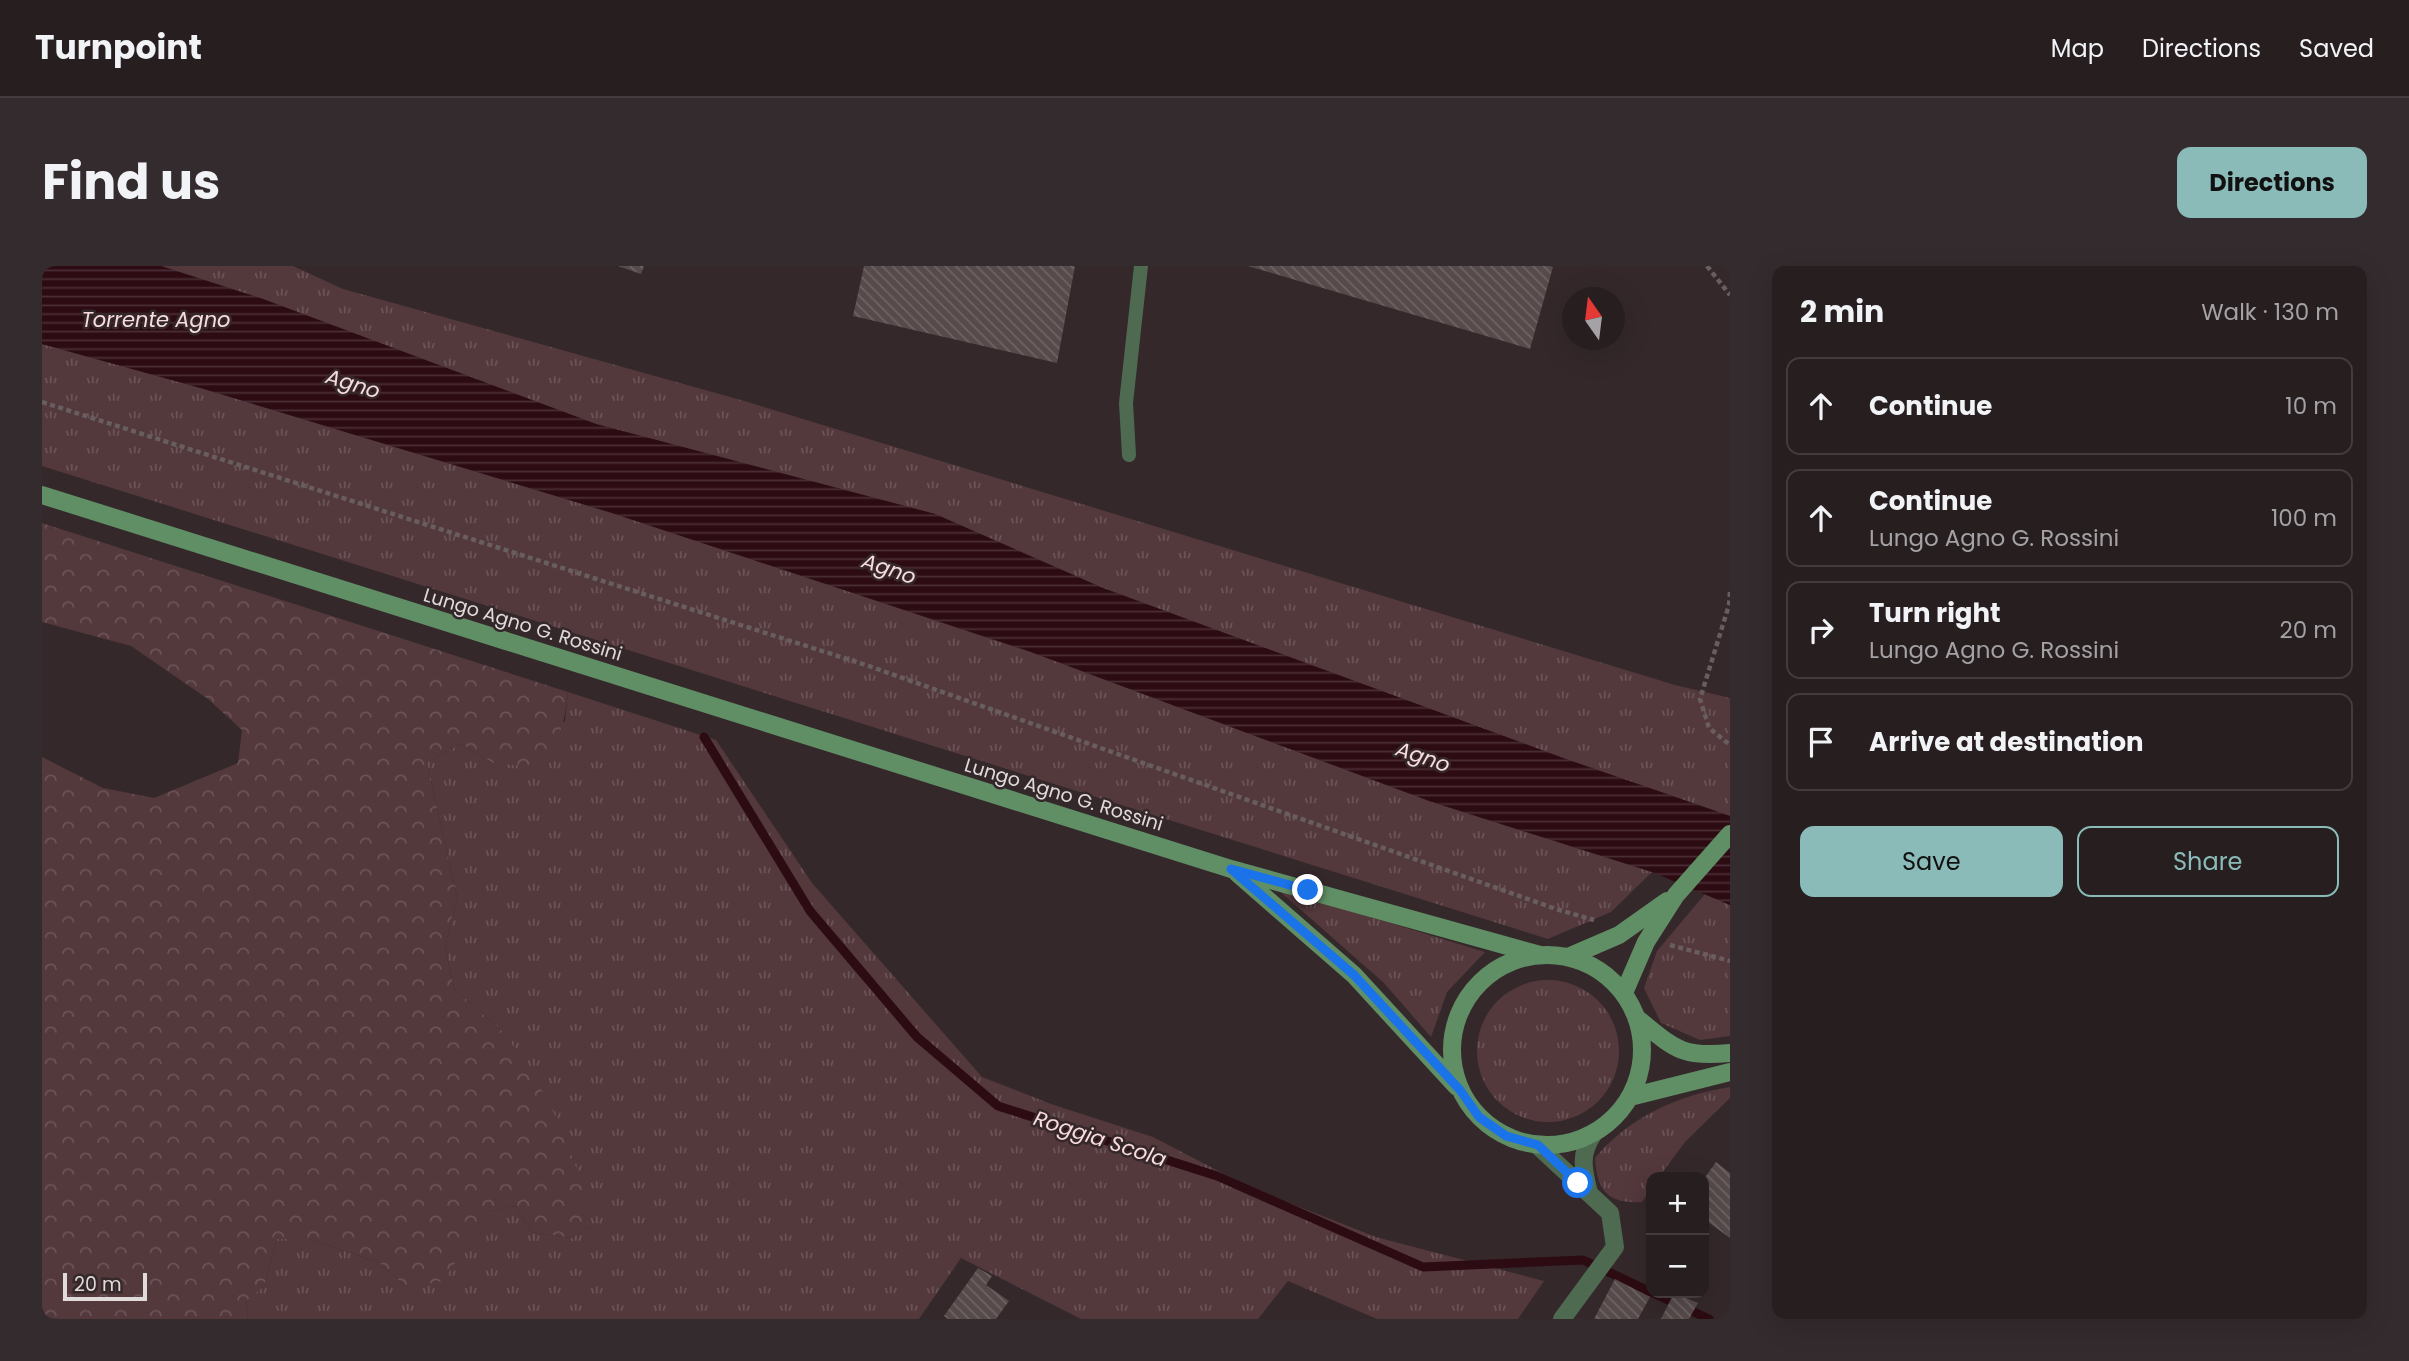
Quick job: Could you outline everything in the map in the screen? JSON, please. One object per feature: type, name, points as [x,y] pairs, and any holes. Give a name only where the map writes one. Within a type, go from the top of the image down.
[{"type":"main road","name":"Lungo Agno G. Rossini","points":[[42,495],[1231,869],[1540,955],[1568,957],[1589,964],[1624,993],[1638,1019],[1643,1045],[1640,1072],[1630,1097],[1615,1118],[1594,1133],[1570,1143],[1538,1145],[1506,1136],[1479,1117],[1460,1090],[1354,975],[1231,869]]},
{"type":"main road","points":[[1624,993],[1646,942],[1676,895],[1730,834]]},
{"type":"main road","points":[[1568,957],[1619,934],[1676,895]]},
{"type":"main road","name":"Lungo Agno G. Rossini","points":[[1460,1090],[1452,1060],[1453,1039],[1465,1000],[1486,977],[1513,961],[1540,955]]},
{"type":"main road","name":"Lungo Agno G. Rossini","points":[[1638,1019],[1678,1051],[1705,1055],[1730,1053]]},
{"type":"main road","points":[[1630,1097],[1730,1072]]},
{"type":"street","points":[[1589,1192],[1582,1164],[1585,1146],[1594,1133]]},
{"type":"street","points":[[1538,1145],[1610,1213],[1615,1247],[1562,1319]]},
{"type":"lane","points":[[1129,455],[1126,403],[1141,266]]},
{"type":"path","points":[[1707,266],[1730,295]]},
{"type":"path","points":[[42,402],[866,665],[1556,909],[1594,920]]},
{"type":"path","points":[[1730,592],[1729,605],[1700,699],[1709,728],[1730,745]]},
{"type":"path","points":[[1667,944],[1730,961]]},
{"type":"green space","points":[[161,266],[293,266],[343,289],[741,400],[1675,685],[1730,698],[1730,816],[1563,758],[1103,588],[935,514],[596,424],[263,299]]},
{"type":"green space","points":[[42,344],[204,389],[612,513],[1031,652],[1432,802],[1652,872],[1611,912],[1548,939],[42,466]]},
{"type":"green space","points":[[42,523],[568,692],[559,733],[533,766],[495,764],[461,744],[427,762],[457,897],[445,948],[454,988],[506,1035],[550,1103],[581,1179],[590,1227],[571,1238],[532,1232],[516,1206],[483,1213],[468,1244],[443,1281],[407,1288],[380,1263],[310,1239],[277,1239],[264,1286],[246,1301],[248,1319],[42,1319],[42,757],[103,788],[154,798],[238,763],[242,730],[208,699],[131,646],[42,622]]},
{"type":"green space","points":[[568,692],[716,740],[812,883],[982,1077],[1051,1104],[1153,1137],[1251,1188],[1376,1237],[1544,1281],[1518,1319],[1377,1319],[1288,1281],[1258,1319],[1081,1319],[961,1258],[919,1319],[248,1319],[246,1300],[264,1286],[277,1239],[310,1239],[380,1263],[407,1288],[468,1244],[482,1213],[516,1206],[532,1232],[571,1238],[590,1227],[506,1035],[454,988],[445,948],[457,897],[427,762],[461,744],[495,764],[565,721]]},
{"type":"green space","points":[[1276,888],[1485,952],[1447,992],[1431,1037],[1384,983]]},
{"type":"green space","points":[[1705,894],[1730,905],[1730,1036],[1700,1040],[1661,1023],[1644,988],[1657,951]]},
{"type":"green space","points":[[1548,980],[1575,986],[1598,1001],[1613,1024],[1619,1051],[1613,1078],[1598,1101],[1575,1116],[1548,1122],[1521,1116],[1498,1101],[1483,1078],[1477,1051],[1483,1024],[1498,1001],[1521,986]]},
{"type":"green space","points":[[1730,1087],[1730,1098],[1685,1142],[1663,1172],[1646,1172],[1646,1196],[1642,1202],[1621,1201],[1606,1193],[1598,1179],[1595,1158],[1608,1144],[1656,1110]]},
{"type":"water","name":"Torrente Agno","points":[[42,266],[161,266],[263,299],[596,424],[935,514],[1103,588],[1563,758],[1730,816],[1730,905],[1652,872],[1432,802],[1031,652],[612,513],[204,389],[42,344]]},
{"type":"building","points":[[618,266],[644,266],[641,274]]},
{"type":"building","points":[[864,266],[1075,266],[1057,363],[853,316]]},
{"type":"building","points":[[1248,266],[1550,266],[1553,267],[1530,349]]},
{"type":"building","points":[[1716,1162],[1730,1173],[1730,1238],[1709,1223],[1709,1172]]},
{"type":"building","points":[[978,1268],[992,1276],[986,1285],[1009,1301],[996,1319],[948,1319],[944,1316]]},
{"type":"building","points":[[1615,1279],[1649,1298],[1638,1319],[1594,1319]]},
{"type":"building","points":[[1672,1298],[1686,1298],[1698,1303],[1689,1319],[1661,1319]]},
{"type":"waterway","name":"Roggia Scola","points":[[704,737],[810,911],[917,1037],[998,1106],[1217,1176],[1423,1267],[1583,1260],[1646,1290]]},
{"type":"waterway","name":"Roggia Scola","points":[[1664,1298],[1709,1319]]},
{"type":"route","points":[[1308,890],[1231,869],[1354,975],[1460,1090],[1479,1117],[1506,1136],[1538,1145],[1578,1183]]},
{"type":"water label","name":"Agno","points":[[353,384]]},
{"type":"water label","name":"Agno","points":[[889,569]]},
{"type":"water label","name":"Agno","points":[[1423,757]]}]
